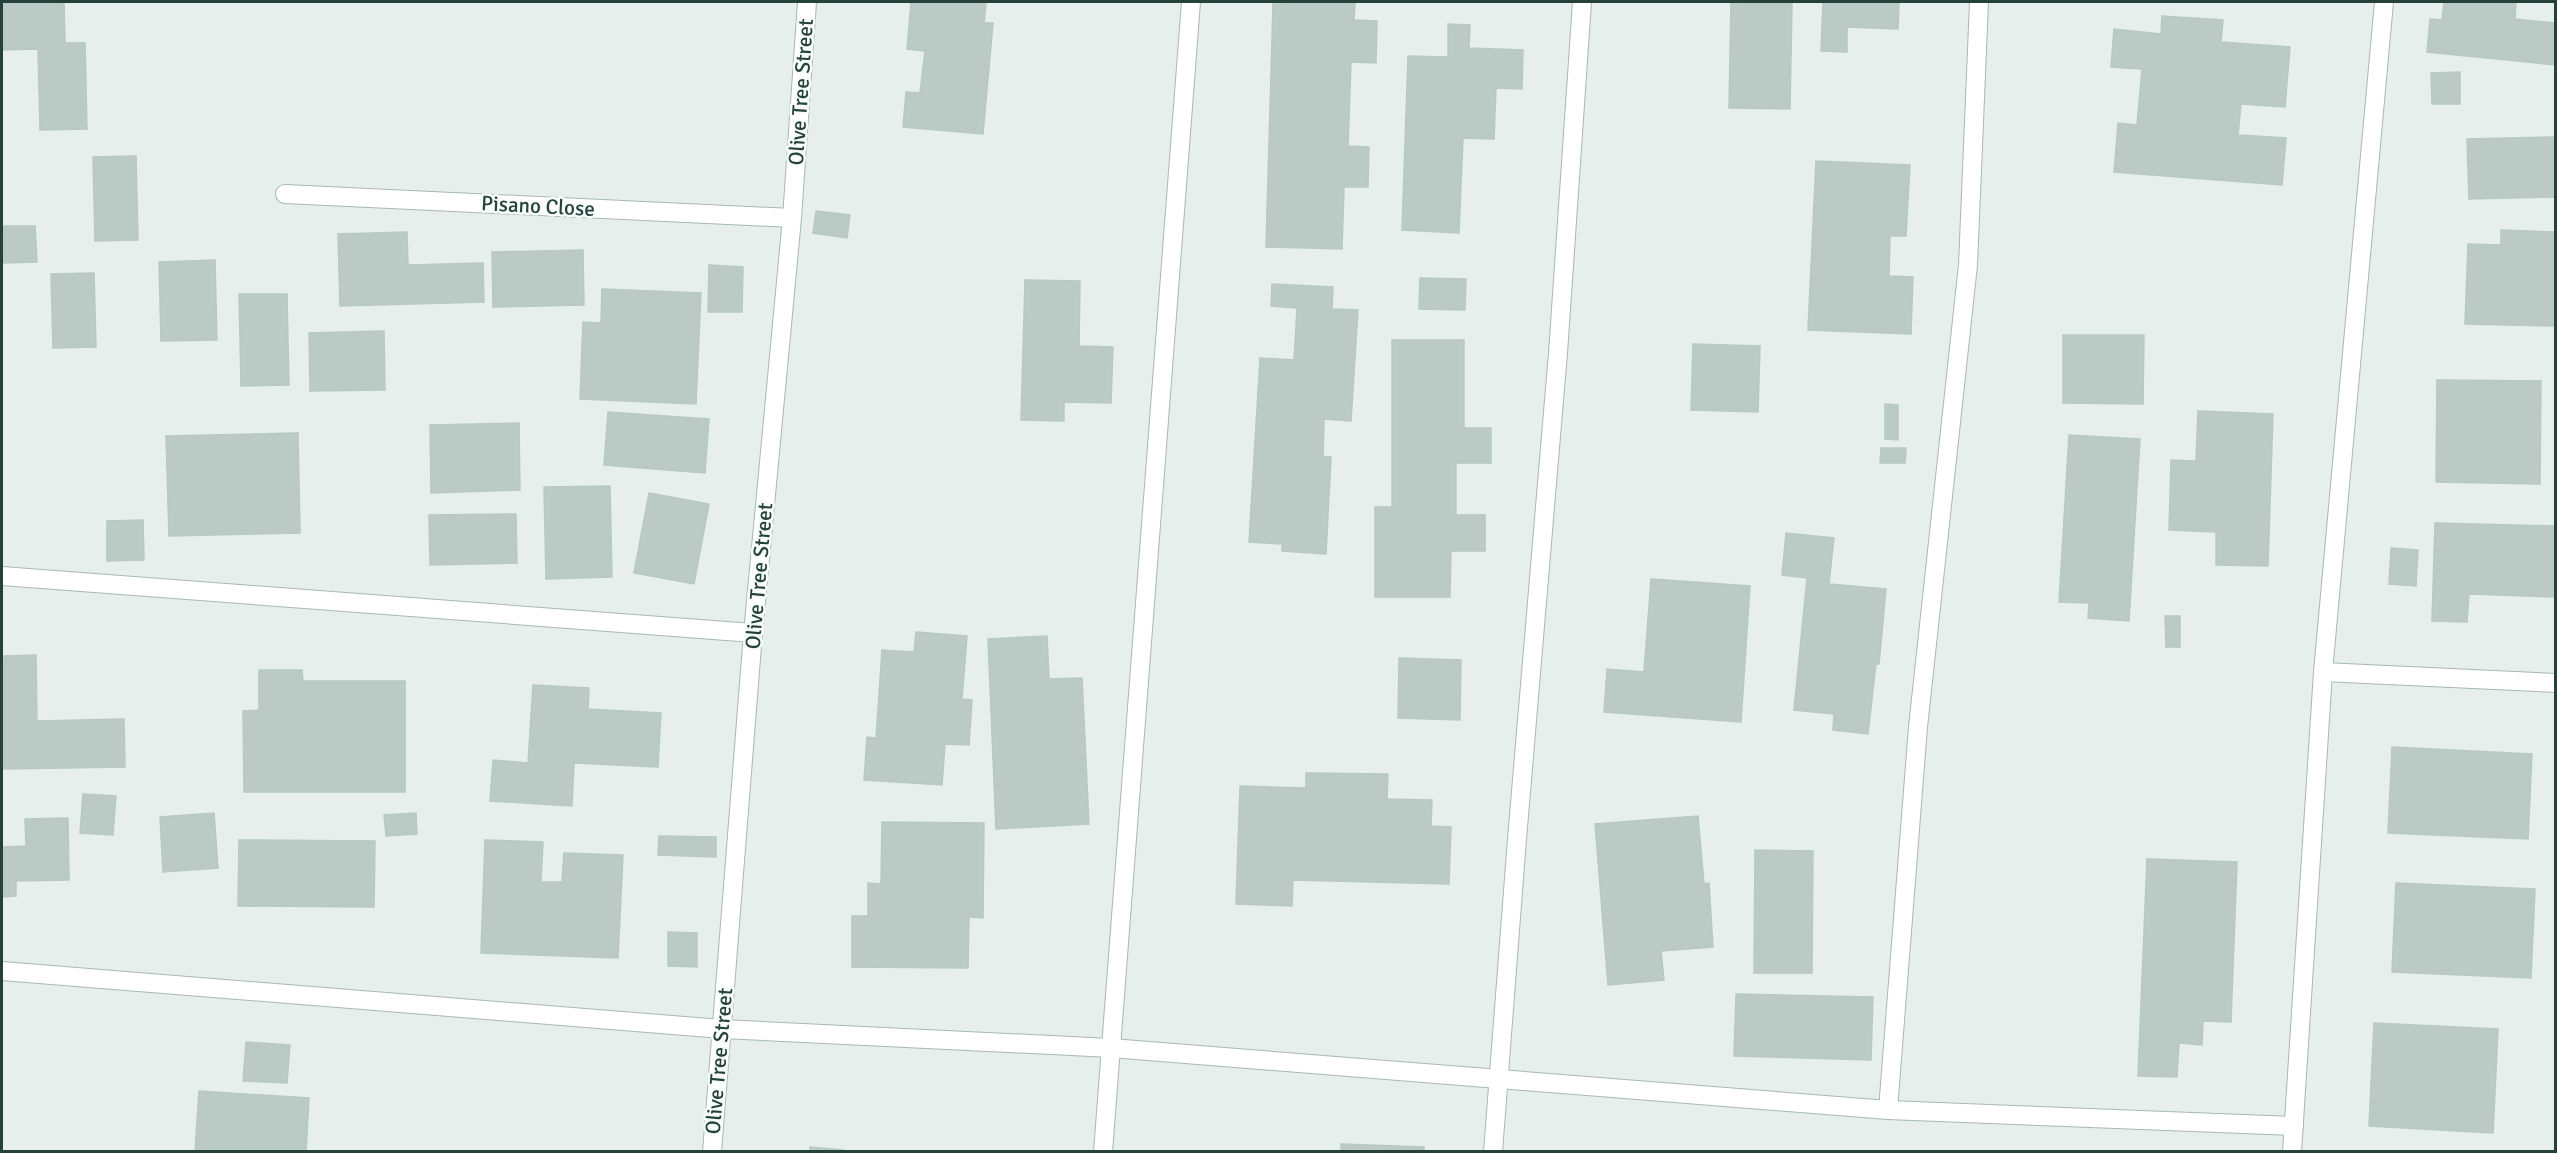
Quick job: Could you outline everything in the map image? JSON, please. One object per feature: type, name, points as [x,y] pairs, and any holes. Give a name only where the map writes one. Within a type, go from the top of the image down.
[{"type":"street","name":"Olive Tree Street","points":[[712,1152],[753,633],[792,218],[807,2]]},
{"type":"street","points":[[1103,1152],[1191,2]]},
{"type":"street","points":[[1493,1152],[1558,352],[1582,2]]},
{"type":"street","points":[[1888,1110],[1918,727],[1968,265],[1978,2]]},
{"type":"street","points":[[2292,1152],[2323,672],[2384,2]]},
{"type":"street","name":"Pisano Close","points":[[285,194],[792,218]]},
{"type":"street","points":[[2,576],[753,633]]},
{"type":"street","points":[[2323,672],[2556,683]]},
{"type":"street","points":[[2,971],[722,1029],[1111,1048],[1888,1110],[2294,1126]]},
{"type":"building","points":[[2,2],[64,2],[65,43],[85,43],[87,129],[40,130],[38,49],[2,50]]},
{"type":"building","points":[[911,2],[986,2],[984,23],[993,23],[983,134],[903,127],[906,92],[920,93],[925,51],[907,49]]},
{"type":"building","points":[[1283,2],[1355,2],[1354,20],[1377,21],[1376,63],[1351,62],[1348,146],[1369,147],[1368,187],[1344,187],[1342,249],[1266,247],[1273,4],[1283,4]]},
{"type":"building","points":[[1731,2],[1792,3],[1790,109],[1729,108]]},
{"type":"building","points":[[1823,2],[1899,2],[1898,29],[1847,27],[1847,52],[1821,51]]},
{"type":"building","points":[[2444,2],[2516,2],[2515,19],[2556,23],[2556,65],[2427,52],[2430,19],[2442,20]]},
{"type":"building","points":[[2162,16],[2223,20],[2221,42],[2290,47],[2285,107],[2241,104],[2238,135],[2286,138],[2282,185],[2114,172],[2118,123],[2137,125],[2142,69],[2111,67],[2114,29],[2161,34]]},
{"type":"building","points":[[1448,24],[1470,25],[1469,48],[1523,50],[1522,89],[1496,88],[1494,139],[1463,138],[1459,233],[1402,230],[1408,56],[1448,57]]},
{"type":"building","points":[[2460,72],[2460,104],[2432,104],[2431,73]]},
{"type":"building","points":[[2556,137],[2556,197],[2469,199],[2467,139]]},
{"type":"building","points":[[136,156],[138,240],[95,241],[93,157]]},
{"type":"building","points":[[1816,161],[1910,165],[1906,236],[1890,236],[1889,276],[1913,277],[1911,334],[1808,330]]},
{"type":"building","points":[[816,211],[850,215],[847,238],[813,233]]},
{"type":"building","points":[[2,226],[35,226],[37,262],[2,263]]},
{"type":"building","points":[[2501,230],[2556,232],[2556,326],[2465,324],[2468,244],[2501,245]]},
{"type":"building","points":[[407,232],[408,265],[483,263],[484,302],[340,306],[338,234]]},
{"type":"building","points":[[583,250],[584,305],[493,307],[492,252]]},
{"type":"building","points":[[215,260],[217,340],[161,341],[159,262]]},
{"type":"building","points":[[709,265],[743,267],[742,312],[708,312]]},
{"type":"building","points":[[94,273],[96,347],[53,348],[51,274]]},
{"type":"building","points":[[1420,278],[1466,279],[1465,310],[1419,309]]},
{"type":"building","points":[[1025,280],[1080,281],[1079,346],[1113,347],[1111,403],[1064,402],[1064,421],[1021,420]]},
{"type":"building","points":[[1272,284],[1333,287],[1332,309],[1358,310],[1351,421],[1324,419],[1323,457],[1331,457],[1326,554],[1282,551],[1282,544],[1249,542],[1260,358],[1294,360],[1297,308],[1271,306]]},
{"type":"building","points":[[602,289],[701,293],[696,404],[580,399],[583,322],[601,323]]},
{"type":"building","points":[[239,294],[287,294],[289,385],[241,386]]},
{"type":"building","points":[[384,331],[385,390],[310,391],[309,333]]},
{"type":"building","points":[[2063,335],[2144,335],[2143,404],[2063,403]]},
{"type":"building","points":[[1392,340],[1464,340],[1464,428],[1491,428],[1491,463],[1456,463],[1456,515],[1485,515],[1485,551],[1451,551],[1450,597],[1375,597],[1375,507],[1392,507]]},
{"type":"building","points":[[1693,344],[1760,346],[1758,412],[1691,410]]},
{"type":"building","points":[[2437,380],[2541,381],[2540,484],[2436,482]]},
{"type":"building","points":[[1885,404],[1898,405],[1898,440],[1885,439]]},
{"type":"building","points":[[2198,411],[2273,414],[2268,566],[2216,565],[2216,532],[2169,530],[2171,460],[2196,461]]},
{"type":"building","points":[[608,412],[709,419],[705,473],[604,465]]},
{"type":"building","points":[[519,423],[520,490],[431,493],[430,425]]},
{"type":"building","points":[[298,433],[300,533],[169,536],[166,436]]},
{"type":"building","points":[[2069,435],[2140,439],[2129,621],[2088,618],[2089,603],[2059,602]]},
{"type":"building","points":[[1881,448],[1906,448],[1905,463],[1880,463]]},
{"type":"building","points":[[610,486],[612,577],[546,579],[544,487]]},
{"type":"building","points":[[649,493],[709,504],[694,584],[634,573]]},
{"type":"building","points":[[516,514],[517,563],[430,565],[429,515]]},
{"type":"building","points":[[143,520],[144,560],[107,561],[107,521]]},
{"type":"building","points":[[2435,523],[2556,526],[2556,597],[2469,594],[2467,622],[2432,621]]},
{"type":"building","points":[[1786,533],[1834,538],[1829,584],[1886,589],[1879,664],[1876,664],[1868,734],[1833,730],[1834,714],[1794,710],[1807,578],[1782,575]]},
{"type":"building","points":[[2391,548],[2418,550],[2416,586],[2389,584]]},
{"type":"building","points":[[1651,579],[1750,586],[1741,722],[1604,712],[1607,669],[1644,672]]},
{"type":"building","points":[[2165,616],[2180,616],[2180,647],[2166,647]]},
{"type":"building","points":[[916,632],[967,636],[962,699],[972,700],[969,745],[945,744],[942,785],[864,780],[867,737],[876,738],[882,650],[914,652]]},
{"type":"building","points":[[1047,636],[1049,679],[1082,678],[1089,824],[996,829],[988,639]]},
{"type":"building","points":[[36,655],[37,721],[124,719],[125,767],[2,769],[2,656]]},
{"type":"building","points":[[1399,658],[1461,660],[1460,720],[1398,718]]},
{"type":"building","points":[[259,670],[302,670],[303,681],[405,681],[405,792],[244,792],[243,711],[259,710]]},
{"type":"building","points":[[533,685],[589,688],[588,709],[661,713],[658,767],[574,763],[572,806],[490,801],[493,760],[528,763]]},
{"type":"building","points":[[2392,747],[2532,754],[2528,839],[2388,833]]},
{"type":"building","points":[[1306,773],[1388,774],[1387,799],[1432,800],[1431,826],[1451,827],[1449,884],[1293,880],[1292,906],[1236,904],[1240,786],[1306,788]]},
{"type":"building","points":[[83,794],[116,796],[113,835],[80,833]]},
{"type":"building","points":[[214,813],[218,868],[163,872],[160,817]]},
{"type":"building","points":[[416,813],[417,834],[386,836],[384,815]]},
{"type":"building","points":[[1698,816],[1704,884],[1709,883],[1713,947],[1661,951],[1664,980],[1608,985],[1595,824]]},
{"type":"building","points":[[68,818],[69,880],[16,881],[16,896],[2,897],[2,847],[26,846],[25,819]]},
{"type":"building","points":[[882,822],[984,823],[983,918],[969,917],[968,968],[852,967],[852,916],[868,916],[868,883],[881,884]]},
{"type":"building","points":[[659,836],[716,837],[716,857],[658,855]]},
{"type":"building","points":[[239,840],[375,841],[374,907],[238,906]]},
{"type":"building","points":[[485,840],[543,842],[541,882],[562,882],[564,853],[623,855],[618,958],[481,953]]},
{"type":"building","points":[[1755,850],[1813,851],[1812,973],[1754,973]]},
{"type":"building","points":[[2147,859],[2237,862],[2231,1022],[2203,1021],[2202,1045],[2179,1043],[2177,1077],[2138,1076]]},
{"type":"building","points":[[2396,883],[2535,889],[2531,978],[2392,972]]},
{"type":"building","points":[[668,932],[697,933],[697,967],[668,966]]},
{"type":"building","points":[[1736,994],[1873,997],[1871,1060],[1734,1056]]},
{"type":"building","points":[[2374,1023],[2498,1029],[2493,1133],[2369,1126]]},
{"type":"building","points":[[246,1042],[290,1045],[287,1083],[243,1081]]},
{"type":"building","points":[[199,1091],[309,1098],[306,1152],[195,1152]]},
{"type":"building","points":[[1341,1144],[1424,1147],[1424,1152],[1341,1152]]},
{"type":"building","points":[[810,1147],[843,1150],[843,1152],[810,1152]]}]
